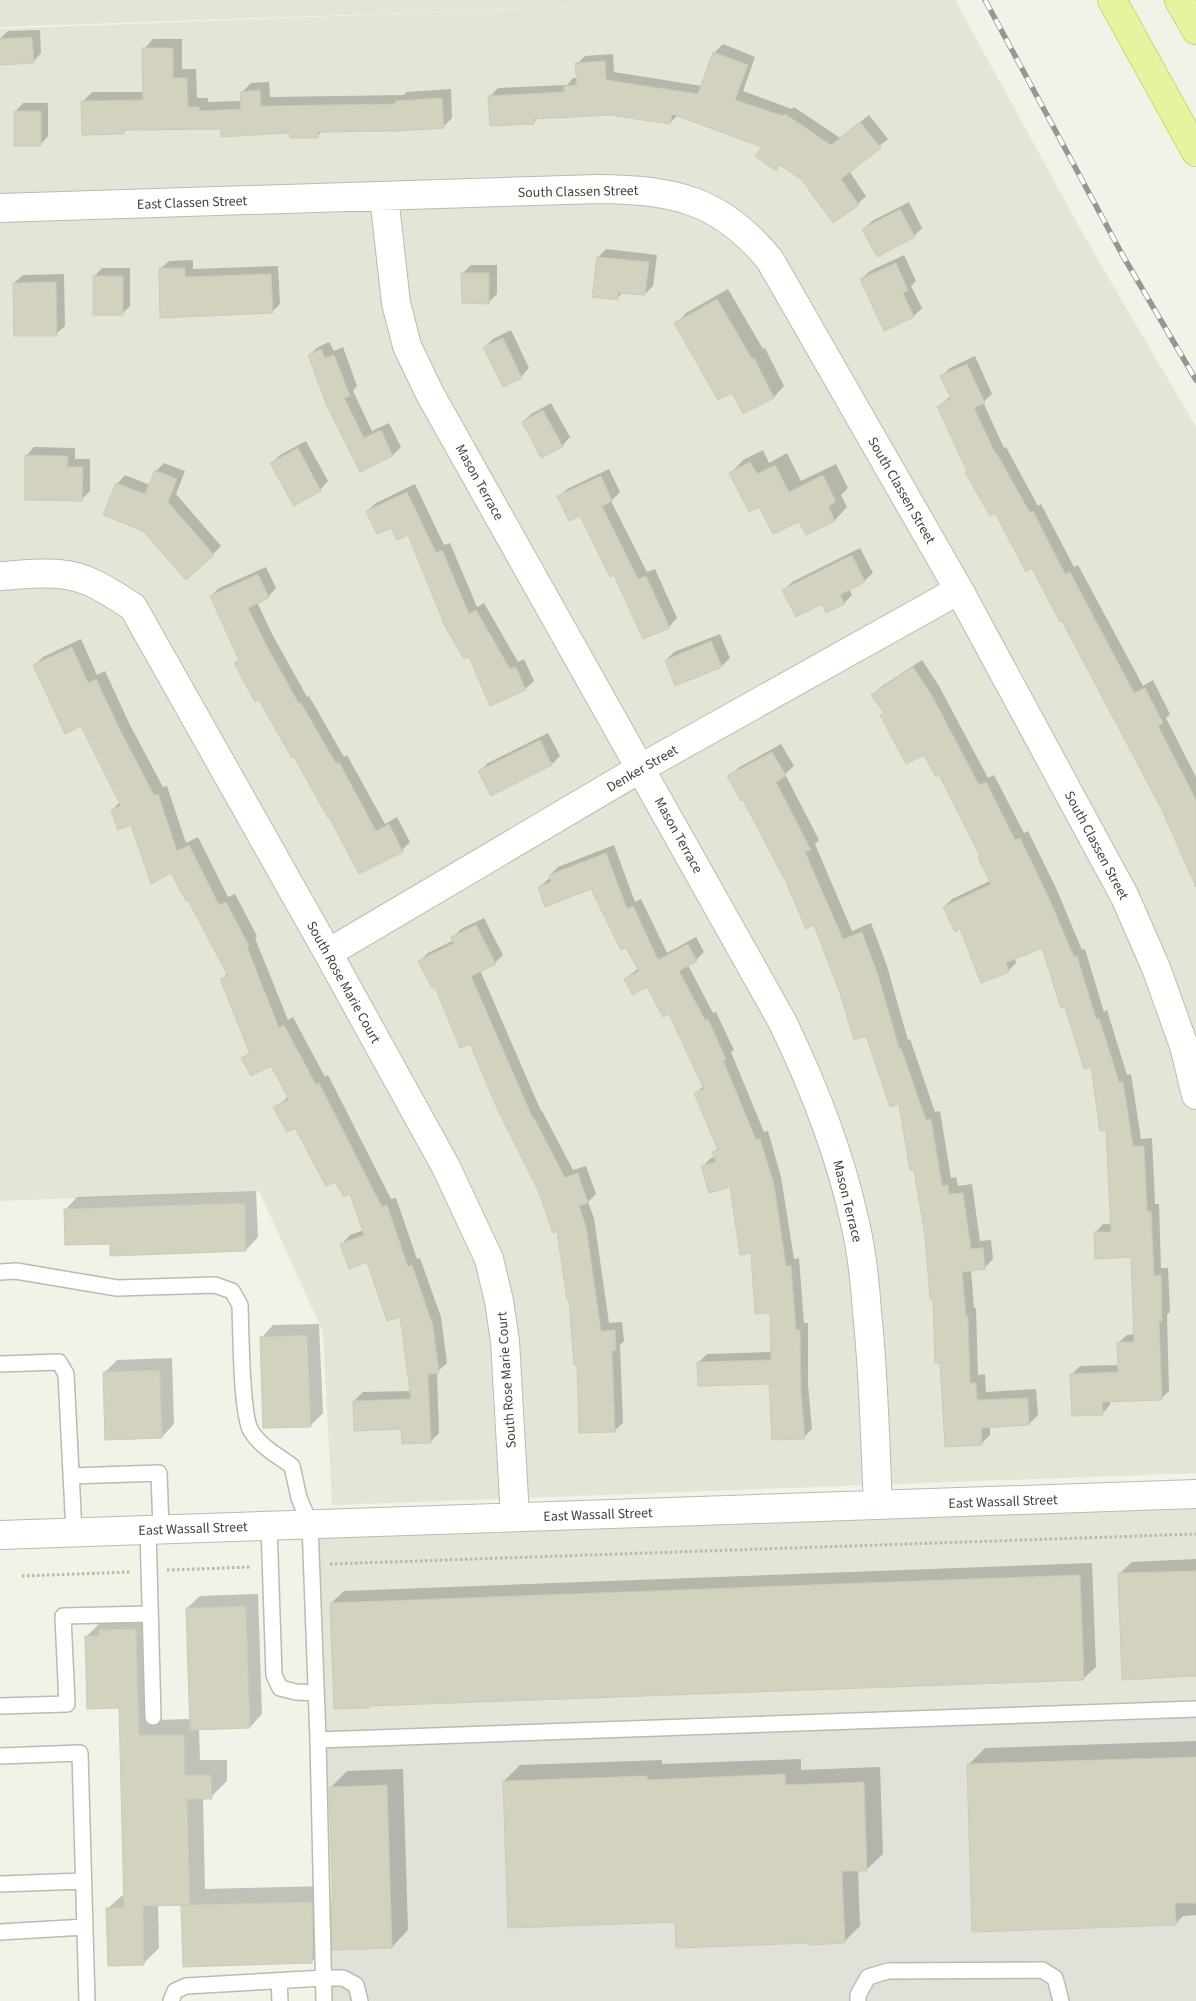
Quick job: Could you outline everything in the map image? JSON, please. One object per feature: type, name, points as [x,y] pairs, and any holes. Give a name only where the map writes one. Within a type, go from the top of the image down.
[{"type":"main road","points":[[1112,0],[1196,152]]},
{"type":"main road","points":[[1179,0],[1196,30]]},
{"type":"street","name":"South Classen Street","points":[[384,196],[639,190],[675,196],[707,207],[732,222],[754,240],[770,260],[959,590],[1125,897],[1159,977],[1184,1046],[1196,1095]]},
{"type":"street","name":"East Classen Street","points":[[0,208],[384,196]]},
{"type":"street","name":"Mason Terrace","points":[[384,196],[396,303],[407,346],[430,394],[642,768],[782,1020],[803,1064],[840,1167],[855,1223],[863,1268],[874,1402],[878,1505]]},
{"type":"street","name":"South Rose Marie Court","points":[[0,576],[58,574],[82,578],[106,589],[133,607],[446,1166],[489,1259],[499,1301],[505,1340],[515,1517]]},
{"type":"street","name":"Denker Street","points":[[328,953],[642,768],[959,590]]},
{"type":"street","name":"East Wassall Street","points":[[0,1535],[1196,1494]]},
{"type":"lane","points":[[0,1272],[16,1271],[117,1288],[215,1285],[232,1291],[240,1306],[246,1410],[250,1431],[292,1466],[299,1498],[310,1524],[318,1740],[324,2001]]},
{"type":"lane","points":[[0,1364],[59,1362],[66,1374],[74,1532]]},
{"type":"lane","points":[[71,1476],[159,1473],[155,1529],[149,1571],[153,1716]]},
{"type":"lane","points":[[269,1525],[274,1675],[280,1688],[296,1692],[316,1693]]},
{"type":"lane","points":[[0,1706],[67,1704],[63,1616],[150,1614]]},
{"type":"lane","points":[[318,1740],[1196,1709]]},
{"type":"lane","points":[[0,1756],[80,1754],[87,2001]]},
{"type":"lane","points":[[0,1884],[83,1880]]},
{"type":"lane","points":[[0,1932],[85,1927]]},
{"type":"lane","points":[[858,2001],[858,1995],[868,1977],[888,1971],[1042,1970],[1055,1978],[1061,2001]]},
{"type":"lane","points":[[170,2001],[174,1991],[186,1986],[343,1978],[356,1984],[360,2001]]},
{"type":"lane","points":[[279,1981],[280,2001]]},
{"type":"path","points":[[312,1565],[1196,1534]]},
{"type":"path","points":[[22,1576],[270,1566]]},
{"type":"shaded area","points":[[0,0],[955,0],[1087,241],[1196,427],[1196,1473],[332,1505],[323,1332],[259,1191],[0,1201],[0,29],[573,7],[0,27]]},
{"type":"shaded area","points":[[1196,1494],[1196,1709],[318,1740],[310,1524]]},
{"type":"shaded area","points":[[1196,1709],[1196,2001],[324,2001],[318,1740]]},
{"type":"building","points":[[32,37],[34,63],[0,65],[0,39]]},
{"type":"building","points":[[142,48],[173,48],[173,78],[187,78],[188,107],[199,107],[199,111],[241,109],[240,92],[260,90],[261,106],[396,104],[395,101],[442,98],[444,128],[397,131],[318,132],[318,138],[290,138],[290,133],[221,137],[221,129],[123,130],[124,134],[82,135],[81,101],[143,100]]},
{"type":"building","points":[[713,52],[748,65],[735,100],[783,116],[785,114],[831,145],[860,122],[881,148],[841,179],[859,205],[833,223],[802,180],[780,165],[776,171],[755,156],[762,147],[672,114],[670,124],[610,115],[534,119],[534,124],[490,126],[488,96],[564,92],[564,86],[577,85],[575,63],[605,61],[606,80],[698,94]]},
{"type":"building","points":[[14,111],[41,111],[41,146],[14,146]]},
{"type":"building","points":[[900,209],[915,237],[877,257],[862,229]]},
{"type":"building","points":[[597,257],[649,262],[645,295],[618,293],[618,300],[592,297]]},
{"type":"building","points":[[896,263],[908,290],[903,293],[914,317],[884,331],[860,279]]},
{"type":"building","points":[[159,268],[185,268],[185,277],[271,274],[273,313],[160,318]]},
{"type":"building","points":[[461,273],[489,273],[489,304],[462,303]]},
{"type":"building","points":[[93,276],[123,276],[123,315],[93,315]]},
{"type":"building","points":[[56,282],[57,336],[14,336],[13,283]]},
{"type":"building","points":[[717,299],[752,359],[754,358],[774,398],[743,414],[732,393],[718,400],[674,323]]},
{"type":"building","points":[[503,338],[522,378],[503,387],[483,347]]},
{"type":"building","points":[[321,349],[325,358],[334,355],[350,396],[344,398],[364,438],[381,430],[393,456],[360,472],[327,406],[308,355]]},
{"type":"building","points":[[967,364],[985,403],[974,408],[996,455],[1030,513],[1033,511],[1065,574],[1070,572],[1134,693],[1145,688],[1163,723],[1158,726],[1196,800],[1196,887],[1161,808],[1062,621],[1060,622],[1032,568],[1026,572],[995,513],[990,516],[965,472],[967,471],[937,406],[951,399],[940,376]]},
{"type":"building","points":[[543,410],[563,447],[541,458],[522,422]]},
{"type":"building","points":[[298,448],[321,491],[294,506],[270,463]]},
{"type":"building","points":[[25,455],[68,456],[67,467],[83,467],[82,501],[25,500]]},
{"type":"building","points":[[750,462],[757,474],[775,465],[789,492],[823,475],[836,502],[828,506],[835,521],[806,535],[799,522],[773,534],[759,507],[749,512],[729,473]]},
{"type":"building","points":[[155,470],[177,479],[168,502],[214,555],[186,580],[143,531],[103,515],[116,483],[145,494]]},
{"type":"building","points":[[601,476],[612,501],[602,506],[638,579],[646,576],[670,628],[643,639],[614,575],[610,577],[580,516],[569,521],[557,496]]},
{"type":"building","points":[[407,492],[436,553],[442,550],[469,614],[476,610],[510,669],[516,667],[526,690],[490,706],[469,657],[464,659],[445,626],[408,535],[397,540],[391,528],[377,534],[366,511]]},
{"type":"building","points":[[852,555],[865,582],[840,595],[845,604],[826,613],[822,604],[796,617],[782,590]]},
{"type":"building","points":[[258,574],[269,598],[248,608],[264,641],[299,704],[301,703],[336,764],[339,762],[376,831],[389,824],[403,852],[359,874],[294,757],[292,758],[259,700],[255,702],[234,663],[239,660],[210,596]]},
{"type":"building","points":[[711,641],[722,667],[675,686],[665,660]]},
{"type":"building","points":[[72,647],[88,683],[96,679],[154,795],[158,794],[177,851],[189,845],[219,905],[226,902],[249,946],[247,947],[279,1028],[284,1025],[316,1085],[319,1083],[382,1207],[387,1205],[408,1267],[412,1265],[433,1326],[439,1373],[428,1374],[431,1443],[402,1444],[401,1429],[354,1431],[353,1401],[411,1399],[400,1317],[387,1321],[367,1262],[349,1269],[340,1244],[364,1235],[350,1194],[344,1197],[335,1182],[326,1186],[295,1128],[287,1132],[273,1107],[289,1099],[271,1066],[251,1076],[241,1058],[250,1054],[220,979],[228,976],[188,900],[186,901],[171,873],[151,884],[131,825],[118,830],[111,810],[121,806],[81,726],[65,734],[33,665]]},
{"type":"building","points":[[913,667],[931,694],[979,785],[986,782],[1015,840],[1020,838],[1048,896],[1074,957],[1077,956],[1096,1019],[1099,1018],[1119,1082],[1123,1082],[1133,1146],[1144,1146],[1147,1212],[1151,1211],[1154,1276],[1161,1275],[1162,1321],[1159,1321],[1162,1400],[1102,1402],[1103,1415],[1072,1416],[1070,1374],[1118,1372],[1117,1342],[1134,1342],[1131,1257],[1095,1259],[1094,1232],[1111,1232],[1106,1130],[1100,1131],[1091,1067],[1084,1069],[1065,1007],[1061,1008],[1042,948],[1006,963],[1009,972],[981,983],[960,929],[955,932],[943,907],[991,884],[978,858],[980,856],[939,775],[936,777],[924,755],[906,764],[880,715],[884,713],[871,695]]},
{"type":"building","points":[[540,740],[552,765],[491,796],[478,771]]},
{"type":"building","points":[[772,752],[786,776],[776,782],[811,850],[805,852],[843,939],[862,932],[878,975],[899,1048],[901,1048],[926,1120],[931,1119],[942,1186],[948,1185],[949,1194],[963,1193],[971,1249],[983,1248],[985,1269],[962,1272],[966,1317],[968,1316],[970,1383],[976,1383],[977,1400],[1028,1398],[1029,1425],[981,1428],[982,1445],[945,1447],[940,1363],[935,1363],[933,1299],[930,1299],[925,1235],[914,1170],[910,1170],[899,1104],[890,1107],[866,1036],[854,1040],[839,990],[814,925],[806,929],[786,882],[743,800],[741,801],[727,776]]},
{"type":"building","points":[[606,853],[627,909],[633,906],[658,960],[688,944],[697,961],[679,971],[705,1020],[708,1019],[726,1059],[723,1060],[756,1140],[760,1139],[774,1185],[786,1266],[791,1266],[796,1330],[800,1330],[801,1394],[805,1439],[772,1440],[769,1384],[698,1386],[697,1362],[771,1360],[770,1313],[755,1314],[751,1253],[740,1255],[730,1187],[709,1193],[701,1166],[716,1162],[712,1152],[718,1150],[694,1093],[704,1089],[669,1014],[663,1017],[647,987],[632,995],[624,979],[639,971],[626,948],[621,950],[591,889],[545,907],[538,887],[551,882],[549,875]]},
{"type":"building","points":[[476,925],[496,964],[471,976],[533,1119],[565,1178],[578,1173],[588,1203],[579,1206],[586,1227],[601,1331],[615,1330],[616,1350],[612,1351],[615,1432],[579,1433],[577,1365],[574,1365],[569,1300],[567,1300],[557,1231],[553,1233],[538,1190],[500,1115],[470,1044],[460,1048],[435,987],[432,988],[418,961],[454,943],[451,937]]},
{"type":"building","points":[[245,1203],[246,1251],[110,1256],[110,1244],[65,1245],[64,1209]]},
{"type":"building","points":[[307,1335],[311,1427],[263,1428],[260,1337]]},
{"type":"building","points":[[160,1370],[162,1438],[105,1440],[103,1372]]},
{"type":"building","points":[[1196,1571],[1196,1676],[1122,1680],[1118,1573]]},
{"type":"building","points":[[1080,1575],[1084,1680],[369,1706],[369,1708],[334,1709],[330,1603]]},
{"type":"building","points":[[246,1606],[250,1728],[190,1730],[186,1608]]},
{"type":"building","points":[[136,1629],[139,1735],[184,1735],[185,1775],[211,1775],[212,1799],[187,1799],[190,1905],[143,1906],[144,1965],[108,1966],[106,1908],[124,1907],[119,1708],[87,1709],[85,1636],[99,1636],[99,1630]]},
{"type":"building","points":[[1196,1757],[1196,1903],[1175,1903],[1176,1925],[972,1932],[967,1764]]},
{"type":"building","points":[[785,1774],[786,1785],[864,1782],[867,1871],[842,1871],[845,1943],[676,1948],[675,1922],[508,1928],[503,1781],[647,1776],[647,1780]]},
{"type":"building","points":[[387,1785],[392,1948],[332,1950],[331,1901],[333,1901],[329,1787]]},
{"type":"building","points":[[312,1902],[312,1963],[183,1967],[181,1905]]},
{"type":"railway","points":[[985,0],[1123,256],[1196,380]]}]
